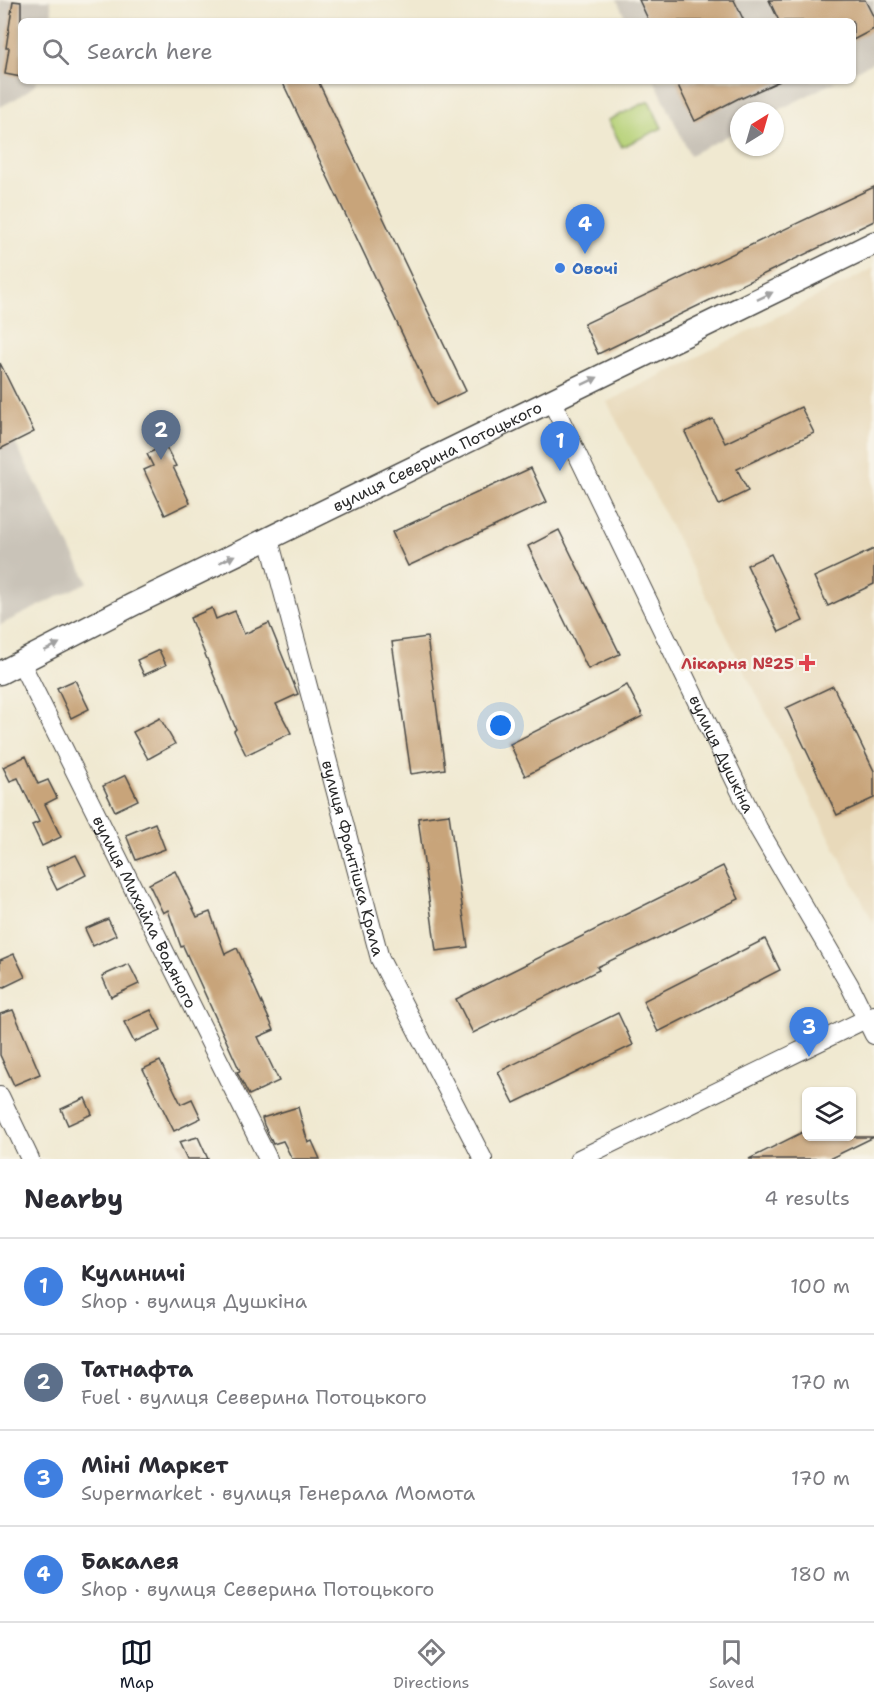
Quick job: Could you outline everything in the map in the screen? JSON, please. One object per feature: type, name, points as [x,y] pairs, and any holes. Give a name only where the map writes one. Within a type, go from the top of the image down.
[{"type":"street","name":"вулиця Северина Потоцького","points":[[0,673],[132,605],[874,243]]},
{"type":"street","name":"вулиця Душкіна","points":[[551,400],[758,828],[870,1017],[874,1035]]},
{"type":"street","name":"вулиця Франтішка Крала","points":[[269,539],[380,959],[483,1159]]},
{"type":"street","name":"вулиця Михайла Водяного","points":[[21,663],[268,1159]]},
{"type":"street","points":[[579,1159],[870,1017]]},
{"type":"street","points":[[0,1096],[30,1159]]},
{"type":"shaded area","points":[[0,0],[50,0],[51,18],[18,18],[18,84],[35,84],[0,107]]},
{"type":"shaded area","points":[[617,0],[874,0],[874,62],[856,71],[856,18],[626,18]]},
{"type":"shaded area","points":[[656,84],[830,84],[784,107],[784,102],[730,102],[730,135],[690,155]]},
{"type":"shaded area","name":"Лікарня №25","points":[[874,268],[874,924],[607,402]]},
{"type":"shaded area","points":[[0,363],[34,432],[15,443],[88,582],[0,625]]},
{"type":"green space","points":[[649,101],[662,128],[622,147],[608,120]]},
{"type":"building","points":[[639,0],[734,0],[743,18],[648,18]]},
{"type":"building","points":[[769,0],[865,0],[874,18],[874,29],[856,38],[856,18],[778,18]]},
{"type":"building","points":[[13,1],[21,2],[21,18],[18,18],[18,76],[5,74],[9,48],[6,48]]},
{"type":"building","points":[[283,84],[319,84],[466,391],[436,405]]},
{"type":"building","points":[[677,84],[773,84],[695,121]]},
{"type":"building","points":[[874,187],[874,221],[598,354],[584,324]]},
{"type":"building","points":[[0,363],[34,432],[0,449]]},
{"type":"building","points":[[801,407],[814,433],[737,469],[748,491],[719,505],[685,432],[713,419],[725,443]]},
{"type":"building","points":[[165,445],[190,503],[165,515],[144,470],[153,466],[147,454]]},
{"type":"building","points":[[531,468],[547,502],[408,566],[392,532]]},
{"type":"building","points":[[559,530],[620,654],[588,669],[528,546]]},
{"type":"building","points":[[874,549],[874,584],[828,606],[814,577]]},
{"type":"building","points":[[771,554],[803,621],[779,632],[747,565]]},
{"type":"building","points":[[212,608],[216,619],[235,611],[244,634],[269,623],[298,694],[276,704],[291,733],[246,755],[234,731],[236,729],[190,618]]},
{"type":"building","points":[[427,637],[445,769],[411,774],[392,642]]},
{"type":"building","points":[[159,650],[166,665],[144,675],[137,660]]},
{"type":"building","points":[[75,680],[89,709],[71,718],[57,688]]},
{"type":"building","points":[[627,685],[643,716],[525,776],[510,744]]},
{"type":"building","points":[[833,686],[874,771],[874,798],[837,815],[786,708]]},
{"type":"building","points":[[160,718],[175,744],[148,759],[133,732]]},
{"type":"building","points":[[26,756],[38,784],[48,780],[57,798],[45,804],[61,837],[42,846],[32,825],[39,822],[18,778],[10,781],[3,767]]},
{"type":"building","points":[[126,775],[138,800],[115,811],[103,786]]},
{"type":"building","points":[[449,814],[468,947],[436,951],[418,818]]},
{"type":"building","points":[[155,823],[165,849],[136,860],[126,835]]},
{"type":"building","points":[[76,855],[86,875],[57,890],[46,868]]},
{"type":"building","points":[[723,866],[739,899],[597,967],[599,970],[473,1033],[456,999]]},
{"type":"building","points":[[175,871],[197,917],[210,912],[225,954],[237,948],[274,1030],[258,1037],[279,1081],[249,1095],[183,946],[181,947],[168,910],[163,913],[149,884]]},
{"type":"building","points":[[108,919],[116,935],[93,946],[85,929]]},
{"type":"building","points":[[765,939],[780,970],[658,1032],[643,1001]]},
{"type":"building","points":[[14,954],[25,977],[0,989],[0,960]]},
{"type":"building","points":[[129,964],[139,984],[111,997],[102,976]]},
{"type":"building","points":[[13,1010],[40,1074],[14,1085],[0,1055],[0,1014]]},
{"type":"building","points":[[151,1010],[161,1030],[134,1042],[124,1022]]},
{"type":"building","points":[[618,1013],[633,1045],[514,1103],[498,1072]]},
{"type":"building","points":[[160,1061],[181,1104],[192,1099],[201,1118],[174,1131],[143,1069]]},
{"type":"building","points":[[85,1098],[92,1114],[68,1125],[61,1109]]},
{"type":"building","points":[[298,1107],[308,1143],[312,1141],[320,1159],[292,1159],[283,1141],[273,1144],[264,1125],[262,1118]]},
{"type":"building","points":[[802,1132],[802,1141],[856,1141],[856,1137],[874,1137],[829,1159],[749,1159]]},
{"type":"building","points":[[198,1137],[208,1159],[187,1159],[179,1142]]},
{"type":"place","name":"Бакалея","points":[[585,254]]},
{"type":"place","name":"Овочі","points":[[560,268]]},
{"type":"place","name":"Татнафта","points":[[161,460]]},
{"type":"place","name":"Кулиничі","points":[[560,471]]},
{"type":"place","name":"Лікарня №25","points":[[807,663]]},
{"type":"place","name":"Міні Маркет","points":[[809,1057]]}]
